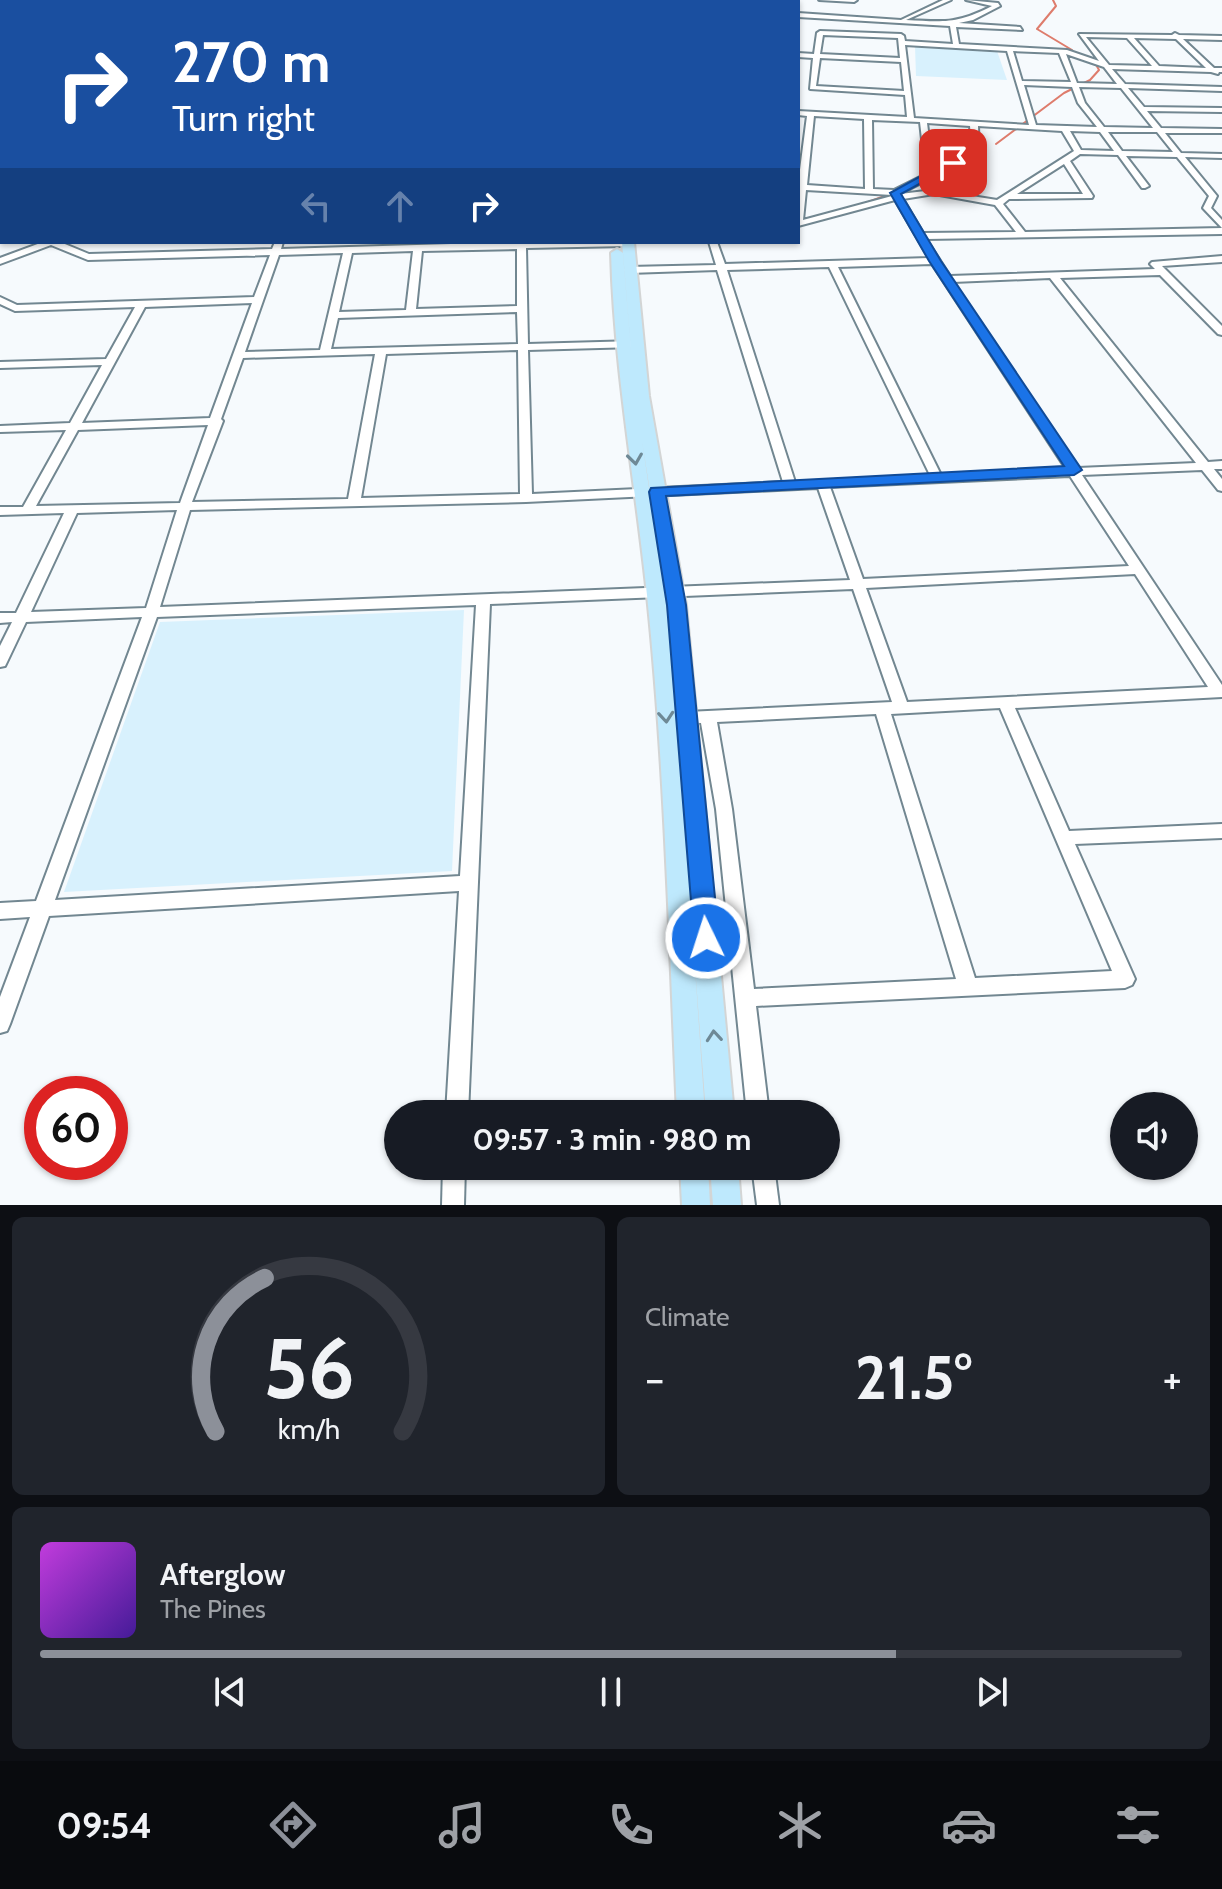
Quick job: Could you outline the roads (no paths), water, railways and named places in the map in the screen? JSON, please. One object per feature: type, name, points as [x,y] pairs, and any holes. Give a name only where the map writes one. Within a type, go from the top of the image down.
[{"type":"main road","points":[[388,0],[411,0]]},
{"type":"main road","points":[[587,0],[598,0]]},
{"type":"main road","points":[[623,244],[635,396],[648,492],[687,718],[719,1100]]},
{"type":"main road","points":[[665,593],[672,792],[690,1100]]},
{"type":"main road","points":[[672,792],[695,791]]},
{"type":"main road","points":[[695,1180],[696,1205]]},
{"type":"main road","points":[[725,1180],[727,1205]]},
{"type":"street","points":[[822,0],[853,1],[849,18]]},
{"type":"street","points":[[899,20],[948,0]]},
{"type":"street","points":[[952,23],[971,19],[998,5],[969,0]]},
{"type":"street","points":[[800,15],[1020,29]]},
{"type":"street","points":[[899,20],[911,119]]},
{"type":"street","points":[[952,23],[956,46]]},
{"type":"street","points":[[1169,30],[1218,70],[1222,79]]},
{"type":"street","points":[[908,93],[812,88],[820,33],[956,46],[1064,52],[1094,50]]},
{"type":"street","points":[[1222,38],[1081,35],[1213,196],[1207,208],[1222,228]]},
{"type":"street","points":[[1129,36],[1158,69]]},
{"type":"street","points":[[1009,48],[1033,127]]},
{"type":"street","points":[[1064,52],[1109,67],[1218,70]]},
{"type":"street","points":[[1064,52],[1082,103],[1145,186]]},
{"type":"street","points":[[800,57],[904,60]]},
{"type":"street","points":[[1019,83],[1222,89]]},
{"type":"street","points":[[1143,109],[1222,110]]},
{"type":"street","points":[[800,113],[1065,129],[1222,131]]},
{"type":"street","points":[[800,181],[811,114]]},
{"type":"street","points":[[868,117],[869,191]]},
{"type":"street","points":[[923,120],[930,174]]},
{"type":"street","points":[[800,187],[896,195],[976,151],[974,123]]},
{"type":"street","points":[[1065,129],[1078,152]]},
{"type":"street","points":[[800,223],[896,195],[934,192],[998,203],[1078,152],[1222,156]]},
{"type":"street","points":[[1008,197],[1089,196],[1066,161]]},
{"type":"street","points":[[896,195],[935,261],[1220,692]]},
{"type":"street","points":[[998,203],[1022,233]]},
{"type":"street","points":[[920,236],[1222,228]]},
{"type":"street","points":[[0,261],[46,244]]},
{"type":"street","points":[[56,244],[88,257],[277,247],[348,250],[521,244],[526,498]]},
{"type":"street","points":[[134,256],[140,244]]},
{"type":"street","points":[[714,244],[791,487]]},
{"type":"street","points":[[0,1024],[151,613],[184,508],[277,247]]},
{"type":"street","points":[[411,312],[418,248]]},
{"type":"street","points":[[325,352],[348,250]]},
{"type":"street","points":[[1221,330],[1155,264],[1222,259]]},
{"type":"street","points":[[626,281],[723,267],[935,261]]},
{"type":"street","points":[[832,264],[937,478]]},
{"type":"street","points":[[948,279],[1162,272]]},
{"type":"street","points":[[1053,276],[1222,487]]},
{"type":"street","points":[[0,300],[15,308],[259,300]]},
{"type":"street","points":[[28,509],[142,303]]},
{"type":"street","points":[[333,315],[523,309]]},
{"type":"street","points":[[240,355],[630,344]]},
{"type":"street","points":[[354,503],[381,350]]},
{"type":"street","points":[[0,365],[109,362]]},
{"type":"street","points":[[0,429],[217,421]]},
{"type":"street","points":[[0,511],[526,498],[1222,465]]},
{"type":"street","points":[[823,485],[902,708]]},
{"type":"street","points":[[0,662],[72,509]]},
{"type":"street","points":[[0,618],[665,593],[1138,570]]},
{"type":"street","points":[[458,1100],[483,600]]},
{"type":"street","points":[[687,718],[1220,692]]},
{"type":"street","points":[[745,998],[1125,979],[1005,703]]},
{"type":"street","points":[[882,709],[968,987]]},
{"type":"street","points":[[708,717],[724,809],[756,1100]]},
{"type":"street","points":[[1064,838],[1222,831]]},
{"type":"street","points":[[0,911],[469,883]]},
{"type":"street","points":[[453,1205],[454,1180]]},
{"type":"street","points":[[765,1180],[768,1205]]},
{"type":"waterway","points":[[1053,0],[1056,6],[1037,29],[1072,50]]},
{"type":"waterway","points":[[1077,53],[1086,57]]},
{"type":"waterway","points":[[996,144],[1064,93],[1090,80],[1099,70],[1094,61]]},
{"type":"waterway","points":[[914,186],[955,172],[986,151]]},
{"type":"waterway","points":[[857,206],[890,194]]}]
